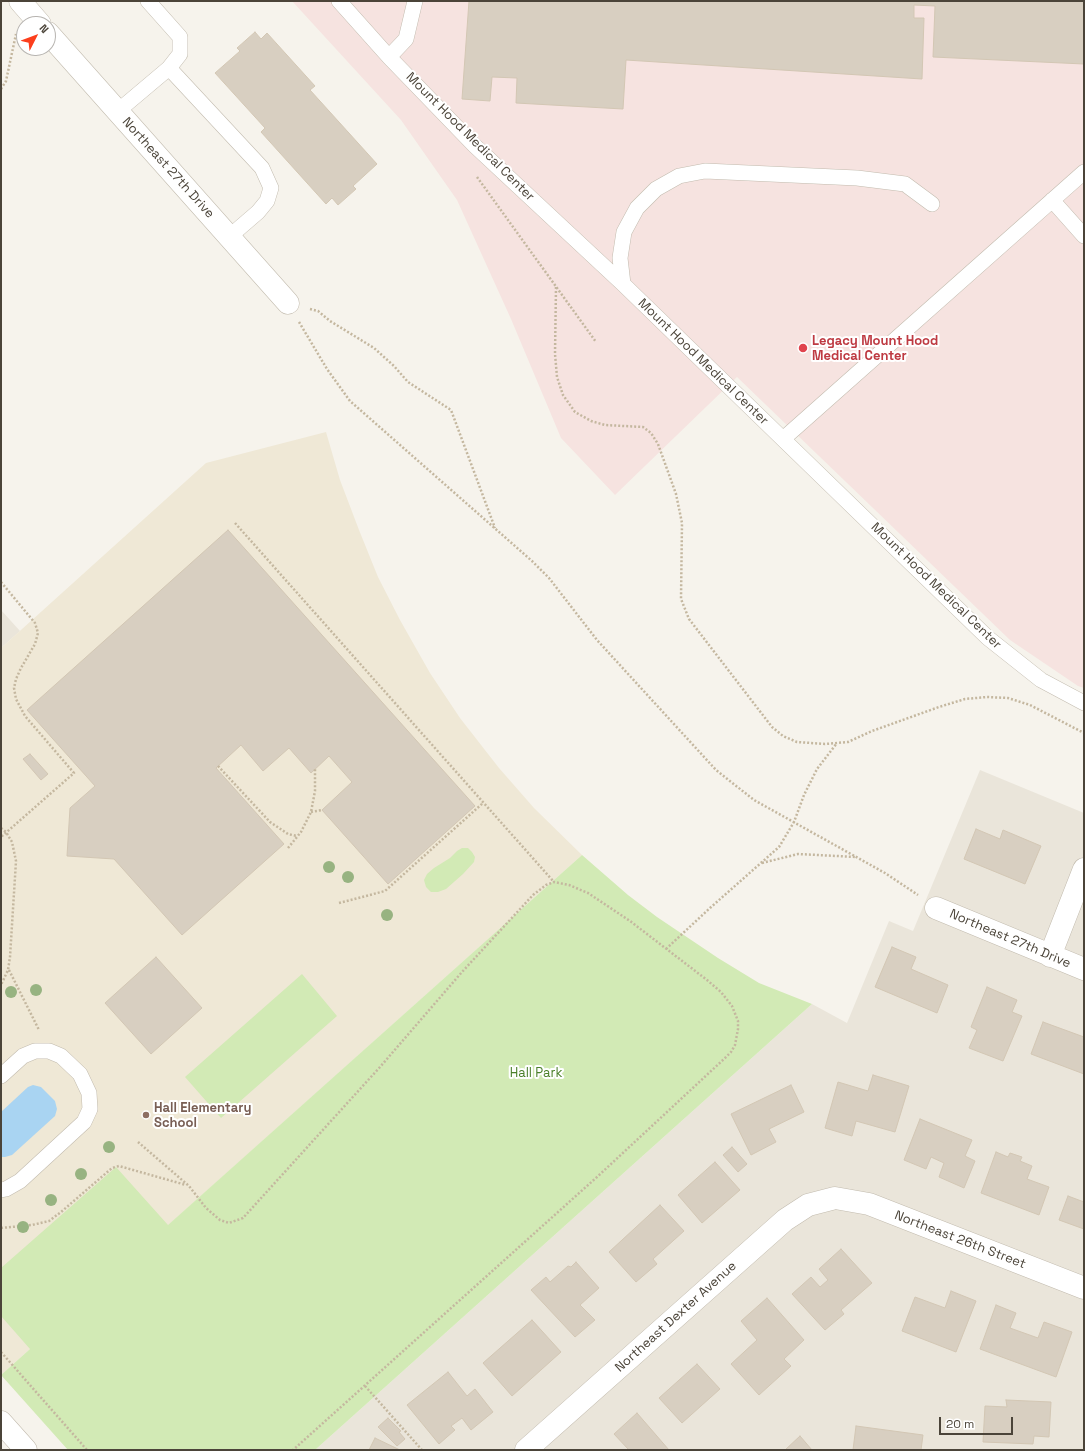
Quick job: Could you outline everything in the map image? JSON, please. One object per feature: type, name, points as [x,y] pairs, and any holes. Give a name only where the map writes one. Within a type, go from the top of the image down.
[{"type":"street","points":[[21,3],[33,16]]},
{"type":"street","name":"Northeast 27th Drive","points":[[56,42],[288,303]]},
{"type":"street","points":[[1050,956],[1084,869]]},
{"type":"street","name":"Northeast 27th Drive","points":[[936,908],[1084,969]]},
{"type":"street","name":"Northeast 26th Street","points":[[835,1198],[869,1204],[1084,1288]]},
{"type":"street","name":"Northeast Dexter Avenue","points":[[526,1450],[785,1220],[808,1205],[835,1198]]},
{"type":"street","points":[[1,1422],[26,1450]]},
{"type":"lane","points":[[118,111],[168,68],[180,54],[180,37],[148,1]]},
{"type":"lane","name":"Mount Hood Medical Center","points":[[339,1],[475,146],[623,284],[988,638],[1041,680],[1084,702]]},
{"type":"lane","points":[[390,57],[406,39],[415,1]]},
{"type":"lane","points":[[168,68],[262,168],[271,188],[267,201],[258,212],[229,237]]},
{"type":"lane","points":[[623,284],[620,258],[624,232],[637,208],[656,189],[679,176],[705,171],[857,178],[904,184],[932,204]]},
{"type":"lane","points":[[783,439],[1084,172]]},
{"type":"lane","points":[[1052,200],[1084,236]]},
{"type":"lane","points":[[1,1076],[23,1056],[35,1051],[49,1051],[61,1056],[80,1074],[89,1093],[90,1109],[84,1122],[20,1181],[6,1189],[1,1190]]},
{"type":"path","points":[[1,89],[6,81],[21,3]]},
{"type":"path","points":[[473,172],[596,342]]},
{"type":"path","points":[[556,287],[555,354],[557,377],[563,395],[575,412],[591,421],[605,425],[643,427],[651,433],[658,444],[676,494],[682,523],[681,599],[689,619],[772,727],[783,736],[797,742],[825,744],[848,742],[872,731],[945,705],[964,700],[988,697],[1008,698],[1030,705],[1084,733]]},
{"type":"path","points":[[288,303],[327,369],[350,401],[532,561],[549,578],[597,640],[716,770],[754,800],[885,873],[936,908]]},
{"type":"path","points":[[288,303],[318,311],[330,321],[374,348],[394,366],[408,382],[451,410],[495,529]]},
{"type":"path","points":[[235,523],[554,882]]},
{"type":"path","points":[[1,582],[35,623],[38,633],[35,644],[20,668],[16,679],[14,688],[16,699],[25,716],[74,773],[1,837]]},
{"type":"path","points":[[666,949],[779,847],[794,822],[804,795],[817,769],[837,743]]},
{"type":"path","points":[[218,766],[270,822],[288,834],[298,836]]},
{"type":"path","points":[[288,848],[298,836],[311,812],[315,791],[315,769]]},
{"type":"path","points":[[339,903],[385,891],[483,803]]},
{"type":"path","points":[[311,812],[322,810]]},
{"type":"path","points":[[1,828],[6,832],[12,842],[15,850],[16,861],[8,970],[1,985]]},
{"type":"path","points":[[760,863],[798,854],[856,857]]},
{"type":"path","points":[[138,1142],[189,1186],[206,1208],[220,1220],[229,1223],[243,1218],[380,1067],[462,972],[533,895],[546,884],[554,882],[569,885],[588,893],[630,921],[715,986],[732,1006],[738,1021],[738,1029],[737,1038],[731,1052],[597,1177],[293,1450]]},
{"type":"path","points":[[8,970],[49,1051]]},
{"type":"path","points":[[1,1228],[32,1225],[49,1221],[112,1168],[119,1166],[189,1186]]},
{"type":"path","points":[[1,1352],[87,1450]]},
{"type":"path","points":[[365,1386],[422,1450]]},
{"type":"shaded area","name":"Legacy Mount Hood Medical Center","points":[[292,1],[1084,1],[1084,688],[1078,686],[1010,640],[737,377],[615,495],[561,438],[511,319],[457,200],[401,120]]},
{"type":"shaded area","name":"Hall Elementary School","points":[[326,432],[340,480],[378,577],[430,673],[460,718],[499,768],[534,808],[582,855],[1,1375],[1,648],[206,463]]},
{"type":"shaded area","points":[[1,610],[20,631],[1,648]]},
{"type":"shaded area","points":[[980,770],[1084,813],[1084,1450],[315,1450],[812,1004],[847,1023],[889,921],[913,931]]},
{"type":"green space","points":[[462,848],[468,848],[472,852],[475,857],[474,862],[446,889],[438,892],[431,892],[426,887],[424,880],[427,874]]},
{"type":"green space","name":"Hall Park","points":[[582,855],[628,895],[657,917],[718,958],[759,983],[812,1004],[315,1450],[68,1450],[1,1375],[30,1349],[1,1316],[1,1268],[116,1167],[168,1225]]},
{"type":"green space","points":[[302,974],[337,1016],[221,1118],[185,1077]]},
{"type":"water","points":[[33,1085],[41,1087],[55,1101],[57,1109],[55,1116],[12,1155],[1,1157],[1,1112],[28,1087]]},
{"type":"building","points":[[469,1],[1084,1],[1084,64],[933,57],[935,6],[914,5],[914,18],[924,18],[922,79],[626,60],[623,109],[516,103],[517,78],[492,77],[490,101],[462,99]]},
{"type":"building","points":[[255,32],[261,39],[267,33],[315,86],[310,90],[377,164],[353,186],[356,189],[338,205],[332,198],[326,204],[261,132],[265,128],[215,73],[240,51],[237,48]]},
{"type":"building","points":[[228,530],[475,806],[388,884],[322,810],[352,782],[329,756],[311,773],[289,748],[263,771],[241,745],[216,768],[284,844],[182,935],[114,859],[67,856],[70,808],[95,786],[27,710]]},
{"type":"building","points":[[30,754],[48,774],[41,780],[23,759]]},
{"type":"building","points":[[976,829],[1000,839],[1003,830],[1041,846],[1025,884],[964,859]]},
{"type":"building","points":[[892,947],[916,957],[911,969],[948,985],[937,1013],[875,987]]},
{"type":"building","points":[[156,957],[202,1008],[151,1054],[105,1003]]},
{"type":"building","points":[[987,987],[1017,1000],[1012,1012],[1022,1016],[1003,1061],[969,1048],[977,1030],[971,1027]]},
{"type":"building","points":[[1043,1022],[1084,1037],[1084,1074],[1031,1054]]},
{"type":"building","points":[[873,1075],[909,1086],[895,1132],[856,1121],[852,1136],[825,1128],[838,1082],[868,1091]]},
{"type":"building","points":[[791,1085],[804,1112],[769,1129],[776,1142],[751,1155],[731,1114]]},
{"type":"building","points":[[920,1119],[972,1140],[965,1156],[975,1161],[964,1188],[939,1177],[944,1163],[931,1157],[926,1169],[904,1160]]},
{"type":"building","points":[[732,1147],[747,1164],[738,1172],[723,1155]]},
{"type":"building","points":[[996,1152],[1008,1157],[1010,1153],[1022,1157],[1020,1161],[1032,1166],[1027,1179],[1049,1187],[1039,1215],[981,1193]]},
{"type":"building","points":[[715,1162],[740,1190],[702,1223],[678,1195]]},
{"type":"building","points":[[1068,1196],[1084,1202],[1084,1229],[1059,1220]]},
{"type":"building","points":[[660,1205],[684,1231],[653,1259],[657,1264],[636,1282],[609,1252]]},
{"type":"building","points":[[841,1249],[872,1283],[841,1310],[844,1314],[825,1330],[792,1294],[811,1277],[820,1287],[828,1280],[819,1269]]},
{"type":"building","points":[[576,1262],[599,1288],[580,1305],[595,1320],[575,1337],[531,1290],[546,1277],[550,1282],[568,1266],[571,1267]]},
{"type":"building","points":[[951,1291],[976,1301],[956,1352],[902,1331],[915,1297],[945,1308]]},
{"type":"building","points":[[767,1298],[804,1340],[784,1359],[791,1366],[759,1395],[731,1364],[757,1340],[741,1321]]},
{"type":"building","points":[[996,1305],[1016,1313],[1010,1328],[1038,1338],[1044,1322],[1072,1332],[1056,1377],[980,1349]]},
{"type":"building","points":[[532,1320],[561,1352],[512,1396],[483,1363]]},
{"type":"building","points":[[697,1364],[720,1389],[682,1423],[659,1398]]},
{"type":"building","points":[[448,1372],[467,1396],[475,1389],[493,1412],[471,1430],[462,1418],[451,1426],[455,1430],[439,1444],[407,1405]]},
{"type":"building","points":[[1006,1400],[1051,1402],[1049,1437],[1034,1436],[1033,1444],[983,1442],[985,1406],[1007,1407]]},
{"type":"building","points":[[637,1413],[669,1450],[627,1450],[628,1449],[614,1434]]},
{"type":"building","points":[[388,1418],[401,1431],[399,1432],[405,1439],[397,1446],[378,1427]]},
{"type":"building","points":[[856,1426],[923,1435],[921,1450],[853,1450]]},
{"type":"building","points":[[800,1436],[812,1450],[785,1450]]},
{"type":"building","points":[[375,1438],[400,1450],[369,1450]]},
{"type":"place","name":"Legacy Mount Hood Medical Center","points":[[803,348]]},
{"type":"place","name":"Hall Elementary School","points":[[146,1115]]}]
